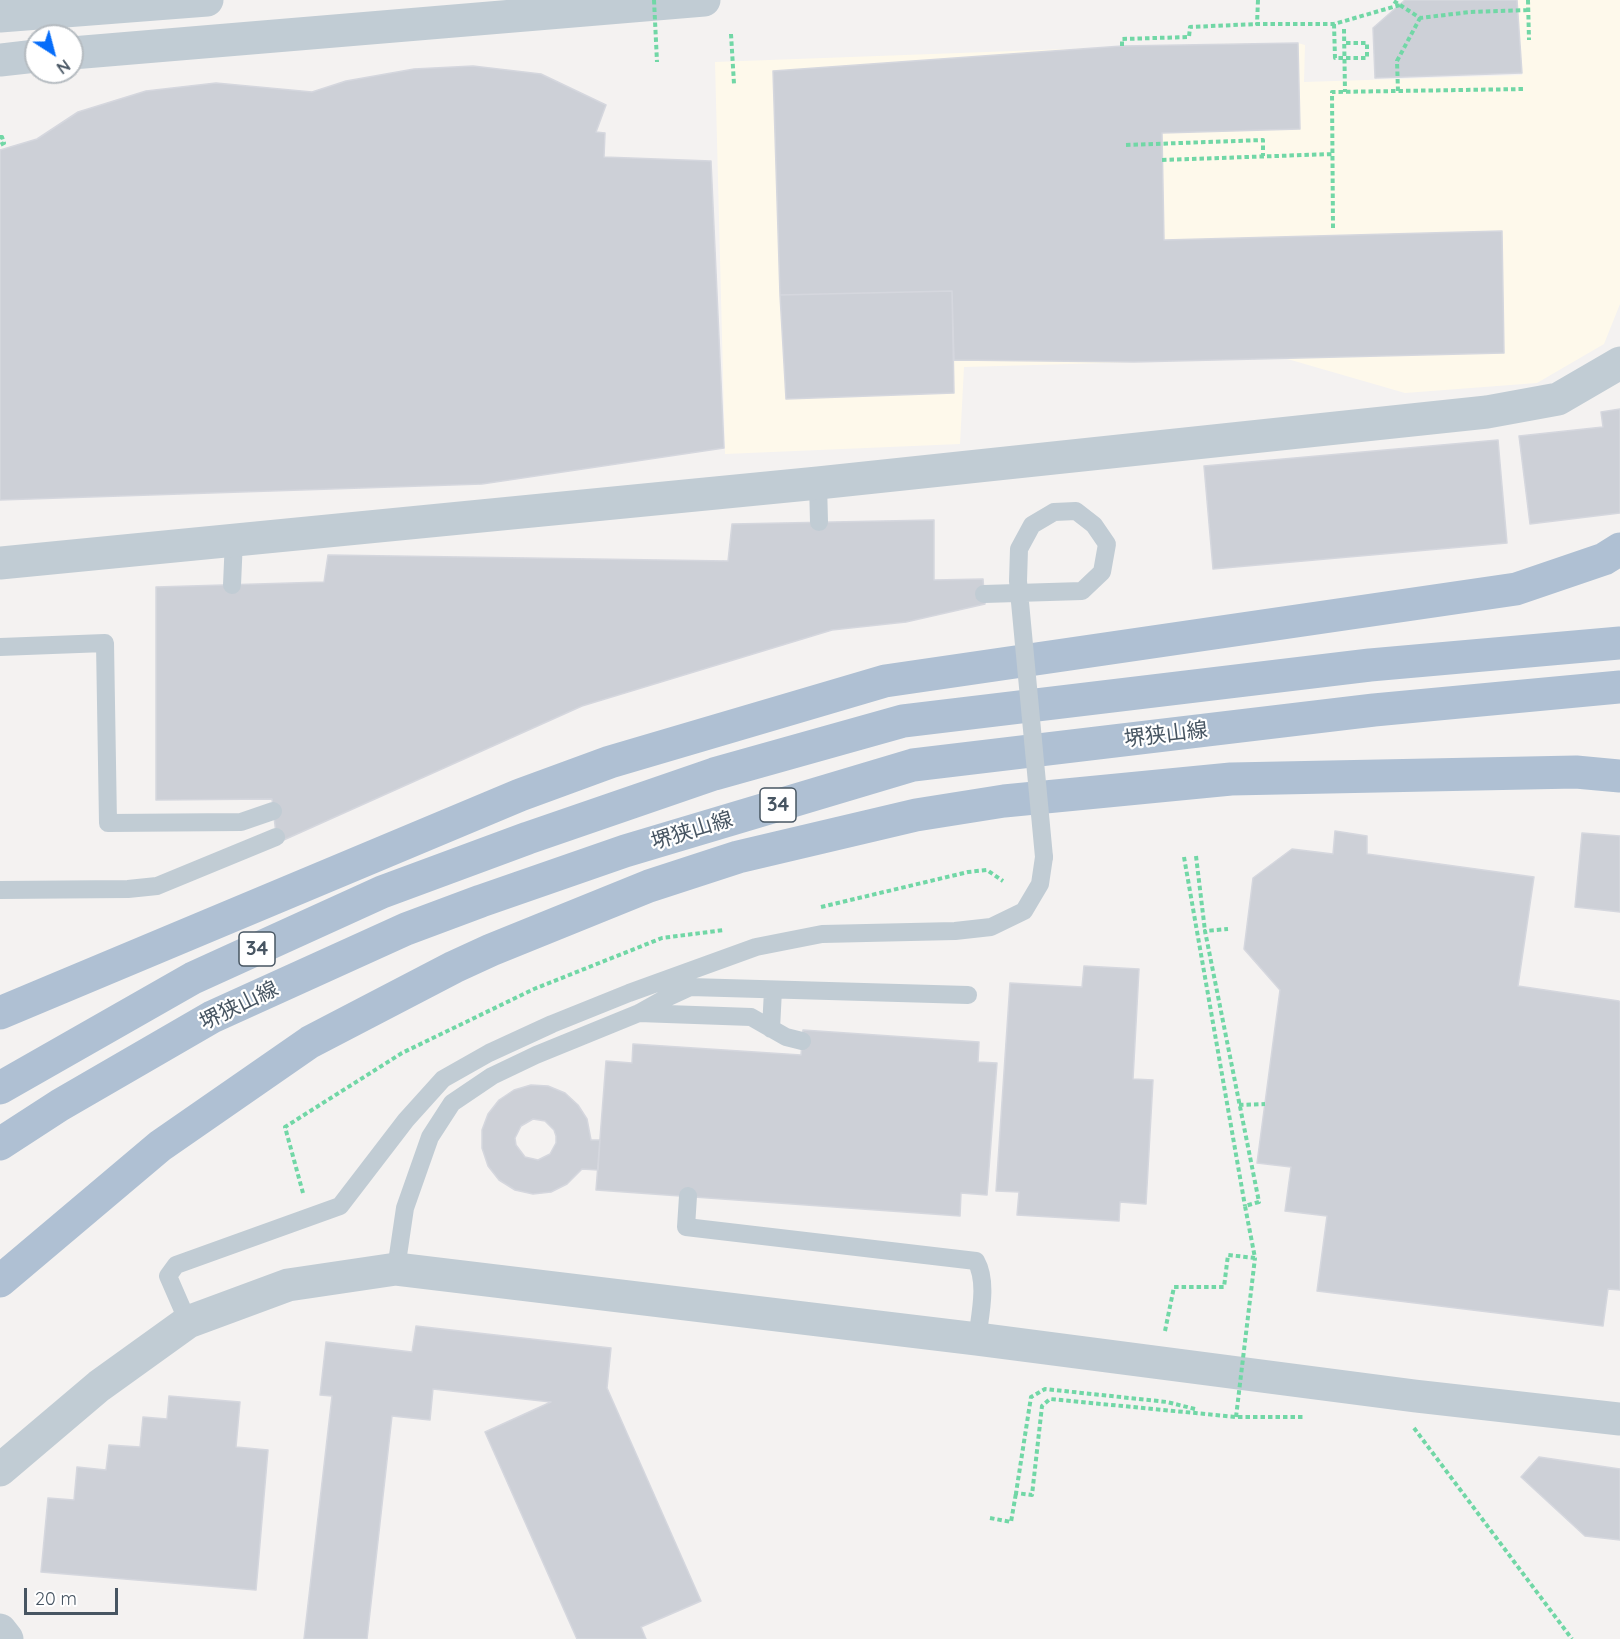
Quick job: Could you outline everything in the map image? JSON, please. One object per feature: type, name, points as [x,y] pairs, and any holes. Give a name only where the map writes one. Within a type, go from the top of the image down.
[{"type":"main road","points":[[0,1012],[482,809],[610,762],[885,681],[1516,589],[1604,558],[1620,549]]},
{"type":"main road","name":"堺狭山線","points":[[0,1088],[192,978],[382,892],[528,838],[714,774],[903,721],[1370,665],[1620,643]]},
{"type":"main road","name":"堺狭山線","points":[[0,1144],[60,1105],[212,1017],[406,929],[481,900],[625,851],[913,765],[1374,710],[1620,687]]},
{"type":"main road","points":[[528,838],[705,733]]},
{"type":"main road","points":[[0,1281],[160,1146],[310,1042],[454,967],[649,886],[749,855],[916,815],[1004,801],[1231,778],[1576,772],[1620,776]]},
{"type":"main road","points":[[520,795],[714,774]]},
{"type":"main road","points":[[491,950],[571,894],[625,851]]},
{"type":"main road","points":[[481,900],[649,886]]},
{"type":"street","points":[[0,16],[207,0]]},
{"type":"street","points":[[84,52],[704,0]]},
{"type":"street","points":[[0,60],[24,57]]},
{"type":"street","points":[[0,562],[818,483],[1487,412],[1558,399],[1620,363]]},
{"type":"street","points":[[0,1470],[99,1386],[188,1322],[288,1286],[396,1269],[1620,1419]]},
{"type":"street","points":[[0,1630],[7,1639]]},
{"type":"lane","points":[[818,483],[819,522]]},
{"type":"lane","points":[[188,1322],[168,1276],[176,1265],[340,1206],[406,1120],[443,1079],[489,1053],[552,1024],[629,993],[756,947],[822,934],[955,931],[991,927],[1024,911],[1040,884],[1044,857],[1021,604],[1019,592],[1018,581],[1019,549],[1032,525],[1054,512],[1076,511],[1094,525],[1107,544],[1102,572],[1082,591],[1028,593],[1017,593],[984,594]]},
{"type":"lane","points":[[232,585],[234,539]]},
{"type":"lane","points":[[0,646],[105,643],[108,823],[241,822],[273,811]]},
{"type":"lane","points":[[0,890],[128,889],[157,886],[276,837]]},
{"type":"lane","points":[[396,1269],[405,1208],[430,1137],[452,1103],[492,1076],[639,1012],[690,987],[968,995]]},
{"type":"lane","points":[[639,1012],[751,1017],[787,1040],[773,990]]},
{"type":"lane","points":[[688,1196],[686,1227],[976,1261],[982,1271],[981,1312],[977,1339]]},
{"type":"path","points":[[654,0],[657,62]]},
{"type":"path","points":[[1257,24],[1258,0]]},
{"type":"path","points":[[1392,0],[1420,18],[1470,12],[1528,10]]},
{"type":"path","points":[[1528,0],[1529,40]]},
{"type":"path","points":[[1122,46],[1122,39],[1189,37],[1190,27],[1334,24],[1400,5]]},
{"type":"path","points":[[1398,91],[1397,61],[1420,18]]},
{"type":"path","points":[[1334,24],[1335,58],[1367,58],[1367,43],[1344,43]]},
{"type":"path","points":[[1344,29],[1345,92]]},
{"type":"path","points":[[731,34],[734,84]]},
{"type":"path","points":[[1334,228],[1332,92],[1525,89]]},
{"type":"path","points":[[0,137],[2,136],[4,143],[0,145]]},
{"type":"path","points":[[1126,145],[1263,140],[1263,156]]},
{"type":"path","points":[[1162,160],[1333,154]]},
{"type":"path","points":[[1196,856],[1205,931],[1259,1202],[1245,1206]]},
{"type":"path","points":[[1184,857],[1255,1258],[1236,1417]]},
{"type":"path","points":[[1205,931],[1228,928]]},
{"type":"path","points":[[1239,1105],[1265,1104]]},
{"type":"path","points":[[1164,1335],[1174,1287],[1224,1287],[1228,1255],[1255,1258]]},
{"type":"path","points":[[990,1518],[1011,1522],[1031,1397],[1045,1389],[1167,1402],[1195,1409]]},
{"type":"path","points":[[1415,1395],[1412,1425],[1572,1639]]},
{"type":"path","points":[[1016,1493],[1032,1495],[1042,1406],[1050,1399],[1236,1417],[1308,1417]]},
{"type":"shaded area","points":[[1517,0],[1620,0],[1620,304],[1604,344],[1537,383],[1405,393],[1284,358],[964,367],[960,444],[725,454],[715,62],[1204,44],[1298,43],[1305,45],[1304,82],[1522,75]]},
{"type":"building","points":[[1405,0],[1517,0],[1522,73],[1375,78],[1373,28]]},
{"type":"building","points":[[1298,43],[1300,129],[1162,133],[1164,240],[1502,231],[1504,353],[1134,362],[954,360],[952,291],[780,295],[773,71],[1122,46]]},
{"type":"building","points":[[473,66],[541,74],[606,105],[596,132],[605,133],[604,157],[711,161],[724,448],[482,484],[0,500],[0,150],[37,139],[78,112],[146,91],[216,83],[312,92],[346,81],[414,69]]},
{"type":"building","points":[[952,291],[954,393],[786,399],[780,295]]},
{"type":"building","points":[[1620,409],[1620,513],[1530,524],[1519,436],[1603,427],[1601,412]]},
{"type":"building","points":[[1498,440],[1507,543],[1213,569],[1204,466]]},
{"type":"building","points":[[934,520],[934,580],[983,579],[985,604],[906,622],[832,630],[582,706],[277,843],[272,799],[156,800],[156,587],[324,582],[328,555],[728,561],[732,524]]},
{"type":"building","points":[[1335,831],[1367,836],[1367,854],[1534,877],[1518,986],[1619,1001],[1620,1290],[1608,1289],[1603,1326],[1317,1291],[1327,1216],[1285,1211],[1291,1167],[1257,1163],[1280,990],[1244,949],[1253,878],[1292,849],[1333,854]]},
{"type":"building","points":[[1582,833],[1620,836],[1620,912],[1575,907]]},
{"type":"building","points":[[1084,966],[1139,969],[1133,1079],[1153,1080],[1146,1204],[1120,1202],[1119,1221],[1017,1215],[1019,1192],[996,1191],[1010,983],[1082,987]]},
{"type":"building","points":[[803,1030],[979,1042],[978,1062],[997,1063],[987,1195],[961,1193],[960,1216],[596,1190],[606,1061],[632,1063],[633,1044],[801,1055]]},
{"type":"building","points":[[531,1085],[548,1086],[565,1093],[578,1105],[587,1119],[591,1140],[600,1140],[598,1170],[582,1169],[567,1184],[551,1192],[533,1194],[515,1190],[499,1180],[488,1166],[482,1148],[482,1130],[488,1114],[499,1100],[514,1090]],"holes":[[[533,1119],[545,1121],[554,1130],[556,1136],[556,1143],[550,1154],[538,1160],[525,1157],[516,1145],[515,1138],[521,1126]]]},
{"type":"building","points":[[416,1326],[611,1348],[607,1388],[701,1601],[641,1627],[646,1639],[577,1639],[485,1432],[551,1402],[433,1389],[430,1420],[392,1416],[367,1639],[304,1639],[332,1396],[320,1395],[326,1342],[412,1352]]},
{"type":"building","points":[[169,1396],[240,1402],[236,1447],[268,1450],[256,1590],[41,1572],[48,1498],[74,1500],[77,1467],[106,1470],[109,1445],[140,1447],[143,1417],[167,1419]]},
{"type":"building","points":[[1539,1457],[1620,1469],[1620,1540],[1585,1536],[1521,1477]]}]
